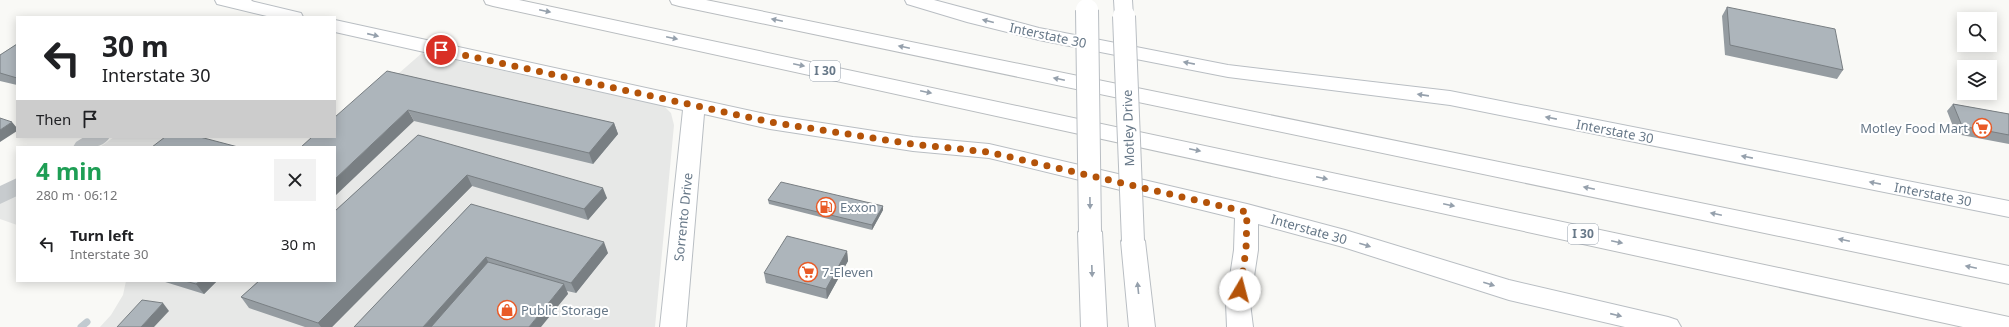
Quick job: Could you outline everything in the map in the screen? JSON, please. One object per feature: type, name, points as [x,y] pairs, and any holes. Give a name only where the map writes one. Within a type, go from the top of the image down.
[{"type":"main road","points":[[224,0],[241,3],[269,15],[282,16]]},
{"type":"main road","name":"I 30","points":[[493,0],[2009,327]]},
{"type":"main road","points":[[680,0],[2009,275]]},
{"type":"main road","name":"Interstate 30","points":[[914,0],[974,18],[1040,34],[1212,68],[1450,98],[2009,209]]},
{"type":"main road","points":[[1087,5],[1090,232],[1094,327]]},
{"type":"main road","name":"Motley Drive","points":[[1124,8],[1132,241],[1142,327]]},
{"type":"main road","name":"Interstate 30","points":[[336,26],[774,123],[912,144],[988,152],[1247,212],[1345,239],[1509,290],[1668,327]]},
{"type":"main road","name":"Sorrento Drive","points":[[673,327],[694,106]]},
{"type":"main road","points":[[1240,327],[1238,304],[1246,250],[1247,212]]},
{"type":"street","points":[[86,146],[98,138]]},
{"type":"street","points":[[0,196],[16,187]]},
{"type":"shaded area","name":"Public Storage","points":[[422,53],[664,106],[671,113],[674,125],[655,327],[100,327],[111,315],[123,295],[126,282],[336,282],[336,128]]},
{"type":"shaded area","points":[[113,138],[191,138],[219,146],[101,146]]},
{"type":"shaded area","points":[[16,195],[16,225],[0,219],[0,203]]},
{"type":"building","points":[[1727,7],[1835,29],[1843,70],[1730,45]]},
{"type":"building","points":[[16,45],[16,78],[0,73],[0,55]]},
{"type":"building","points":[[387,71],[614,123],[589,153],[408,110],[336,178],[336,146],[302,146],[311,138],[336,138],[336,116]]},
{"type":"building","points":[[1953,104],[2009,114],[2009,135],[1962,126]]},
{"type":"building","points":[[0,118],[12,122],[0,130]]},
{"type":"building","points":[[418,135],[603,188],[584,209],[467,175],[318,323],[241,297],[258,282],[336,282],[336,210]]},
{"type":"building","points":[[164,138],[204,138],[234,146],[153,146]]},
{"type":"building","name":"Exxon","points":[[781,182],[883,206],[872,225],[768,200]]},
{"type":"building","points":[[471,204],[604,242],[571,283],[486,257],[423,327],[354,327]]},
{"type":"building","name":"7-Eleven","points":[[787,236],[847,251],[826,289],[764,273]]},
{"type":"building","name":"Public Storage","points":[[488,262],[564,284],[529,327],[431,327]]},
{"type":"building","points":[[142,300],[163,303],[141,327],[117,327]]},
{"type":"waterway","points":[[81,327],[87,322]]},
{"type":"place","name":"Motley Food Mart","points":[[1982,128]]},
{"type":"place","name":"Exxon","points":[[826,207]]},
{"type":"place","name":"7-Eleven","points":[[808,272]]},
{"type":"place","name":"Public Storage","points":[[507,310]]},
{"type":"route","points":[[441,50],[770,122],[912,144],[988,152],[1247,212],[1246,250],[1240,290]]}]
